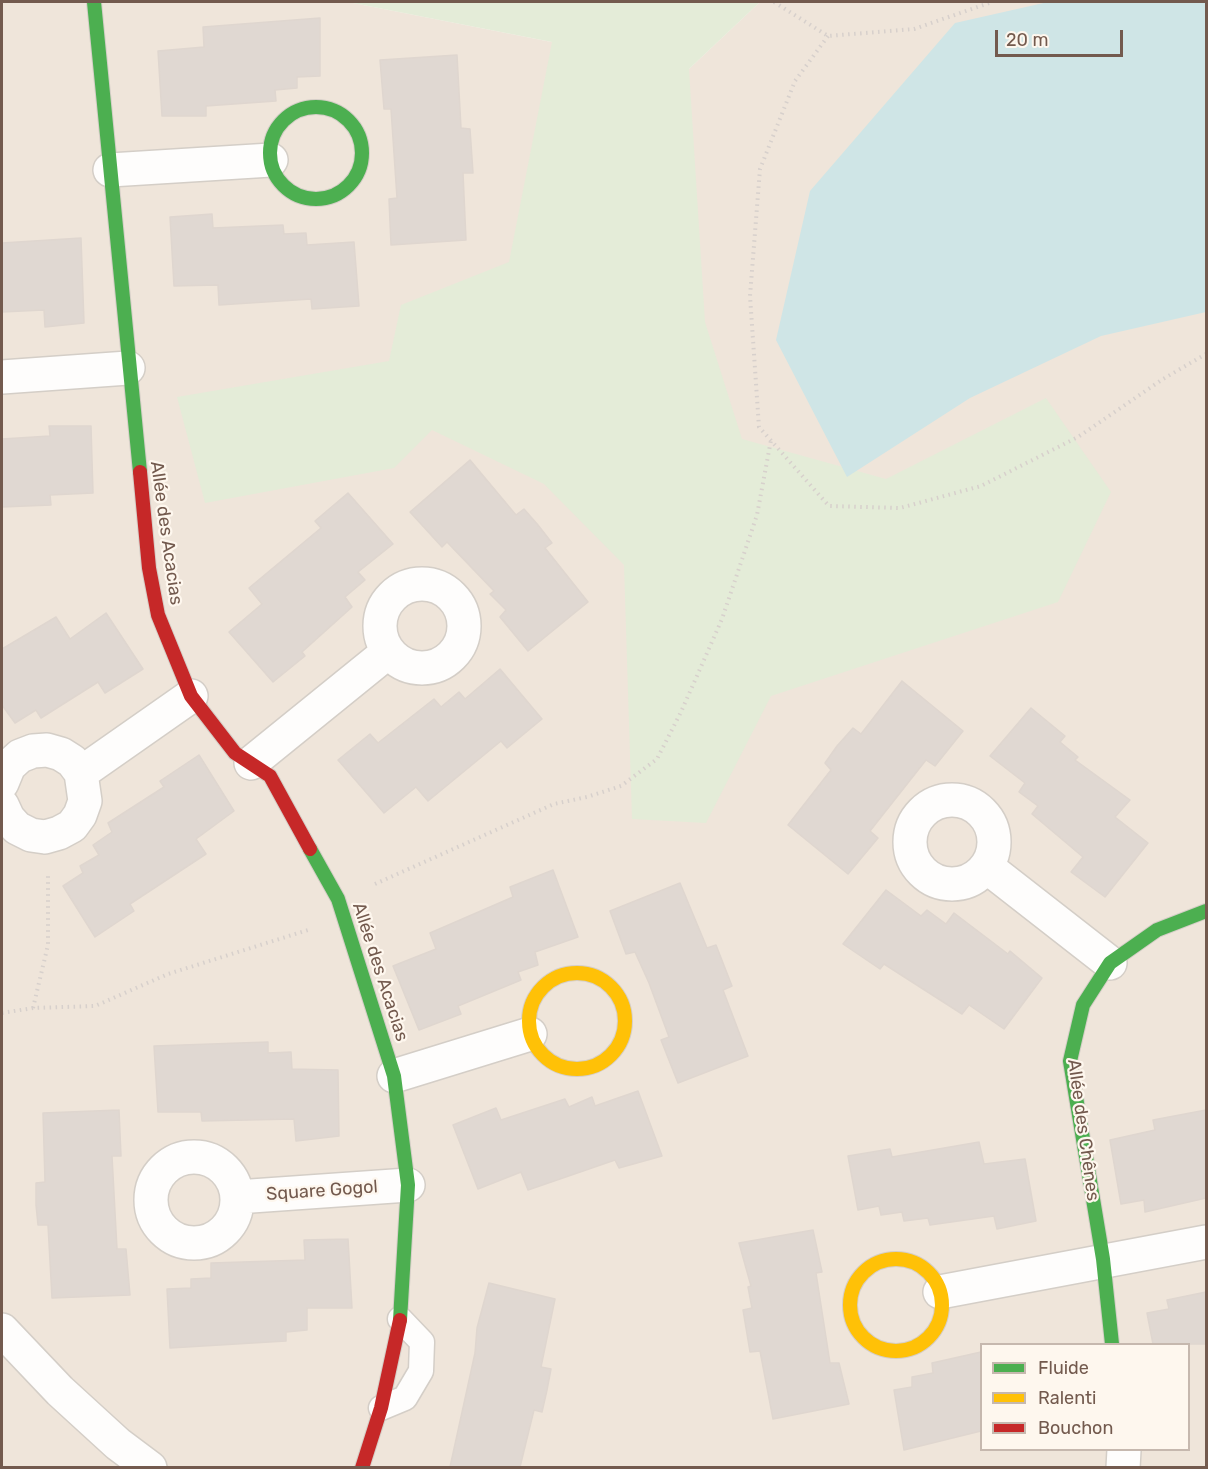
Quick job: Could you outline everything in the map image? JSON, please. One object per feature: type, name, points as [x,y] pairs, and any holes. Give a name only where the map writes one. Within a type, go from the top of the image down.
[{"type":"street","name":"Allée des Acacias","points":[[94,2],[128,368],[150,577],[158,615],[191,696],[235,753],[270,776],[338,899],[394,1076],[408,1185],[400,1319],[381,1408],[362,1467]]},
{"type":"street","points":[[314,106],[329,108],[343,114],[354,125],[363,154],[360,169],[352,182],[341,192],[326,198],[311,199],[297,195],[284,186],[275,174],[271,160],[271,144],[276,130],[298,110],[314,106]]},
{"type":"street","points":[[111,170],[271,160]]},
{"type":"street","points":[[2,377],[128,368]]},
{"type":"street","points":[[251,763],[388,652]]},
{"type":"street","points":[[81,773],[191,696]]},
{"type":"street","points":[[2,783],[9,766],[20,756],[33,751],[61,754],[81,773],[85,801],[72,826],[45,837],[31,835],[17,828],[8,818],[2,806]]},
{"type":"street","points":[[987,867],[1110,963]]},
{"type":"street","name":"Allée des Chênes","points":[[1112,1343],[1103,1259],[1070,1061],[1083,1005],[1110,963],[1157,930],[1206,911]]},
{"type":"street","points":[[571,973],[588,974],[603,981],[615,992],[623,1007],[625,1024],[621,1040],[612,1054],[598,1064],[582,1069],[565,1068],[550,1061],[538,1050],[530,1035],[530,1010],[542,988],[555,978],[571,973]]},
{"type":"street","points":[[394,1076],[530,1035]]},
{"type":"street","name":"Square Gogol","points":[[237,1197],[408,1185]]},
{"type":"street","points":[[940,1292],[1103,1259],[1206,1242]]},
{"type":"street","points":[[897,1259],[911,1262],[924,1269],[934,1279],[940,1292],[942,1308],[939,1323],[917,1346],[902,1351],[887,1350],[872,1344],[860,1334],[853,1320],[850,1306],[859,1278],[882,1261],[897,1259]]},
{"type":"street","points":[[2,1330],[60,1391],[118,1444],[150,1467]]},
{"type":"street","points":[[1123,1467],[1124,1451]]},
{"type":"lane","points":[[381,1408],[405,1398],[421,1371],[422,1342],[400,1319]]},
{"type":"path","points":[[774,2],[828,36],[914,29],[992,2]]},
{"type":"path","points":[[828,36],[795,81],[760,169],[750,296],[759,427],[829,506],[900,507],[981,486],[1078,437],[1163,379],[1206,354]]},
{"type":"path","points":[[338,899],[412,869],[554,804],[587,797],[621,786],[657,759],[681,712],[722,619],[757,515],[771,440]]},
{"type":"path","points":[[33,1008],[48,945],[45,837]]},
{"type":"path","points":[[2,1013],[33,1008],[95,1006],[168,974],[344,920]]},
{"type":"shaded area","points":[[2,2],[348,2],[689,69],[760,2],[1206,2],[1206,1467],[2,1468]]},
{"type":"shaded area","points":[[1048,2],[1206,2],[1206,312],[1101,336],[970,398],[847,477],[776,340],[810,191],[955,23]]},
{"type":"green space","points":[[348,2],[760,2],[689,69],[705,322],[742,439],[886,479],[1046,398],[1111,492],[1058,602],[771,696],[706,823],[632,819],[624,565],[544,484],[432,430],[394,468],[205,503],[177,397],[389,361],[401,305],[509,262],[552,42]]},
{"type":"building","points":[[320,18],[320,76],[297,77],[297,88],[275,90],[276,101],[206,106],[206,116],[162,116],[158,51],[204,47],[203,27]]},
{"type":"building","points":[[457,55],[461,128],[470,129],[473,173],[463,173],[466,240],[391,245],[389,199],[397,198],[391,109],[384,109],[380,60]]},
{"type":"building","points":[[212,214],[213,228],[283,225],[284,234],[306,233],[307,245],[354,242],[359,306],[312,309],[311,299],[219,305],[218,285],[174,286],[170,217]]},
{"type":"building","points":[[81,238],[84,323],[45,327],[44,310],[2,312],[2,243]]},
{"type":"building","points":[[49,426],[91,426],[93,493],[50,495],[51,505],[2,507],[2,439],[50,436]]},
{"type":"building","points":[[470,460],[516,515],[524,509],[538,525],[552,543],[545,548],[588,602],[528,651],[500,617],[506,610],[490,594],[494,591],[447,542],[442,547],[410,512]]},
{"type":"building","points":[[348,493],[393,544],[358,572],[365,580],[345,597],[352,607],[302,652],[305,656],[273,682],[229,632],[262,604],[249,588],[321,528],[315,521]]},
{"type":"building","points":[[106,613],[143,669],[105,693],[98,682],[41,718],[36,710],[15,723],[2,705],[2,649],[56,617],[70,639]]},
{"type":"building","points":[[500,669],[542,719],[507,748],[501,741],[428,801],[416,787],[384,813],[338,760],[370,734],[378,743],[434,699],[441,707],[459,692],[465,699]]},
{"type":"building","points":[[902,681],[963,731],[935,766],[926,760],[870,831],[878,838],[848,874],[788,825],[831,770],[825,763],[837,746],[853,728],[861,734]]},
{"type":"building","points":[[1031,708],[1065,736],[1060,742],[1078,757],[1075,760],[1130,800],[1115,817],[1148,843],[1105,897],[1071,872],[1083,857],[1032,814],[1038,806],[1019,792],[1025,783],[990,756]]},
{"type":"building","points":[[199,755],[234,811],[196,839],[206,854],[130,904],[134,911],[95,937],[63,886],[83,873],[80,866],[99,855],[93,845],[112,832],[108,823],[164,787],[160,781]]},
{"type":"building","points":[[553,870],[578,937],[535,952],[538,965],[518,972],[521,980],[458,1006],[461,1014],[419,1030],[393,966],[436,949],[430,933],[513,897],[510,887]]},
{"type":"building","points":[[680,883],[707,948],[716,945],[732,986],[723,990],[748,1056],[678,1083],[661,1040],[669,1037],[649,983],[635,952],[626,954],[610,911]]},
{"type":"building","points":[[886,890],[921,916],[927,910],[946,924],[954,913],[1008,954],[1010,951],[1042,978],[1004,1029],[969,1005],[962,1014],[884,964],[880,969],[843,944]]},
{"type":"building","points":[[268,1042],[268,1053],[291,1052],[292,1069],[338,1070],[339,1136],[296,1141],[294,1119],[202,1121],[201,1112],[158,1112],[154,1046]]},
{"type":"building","points":[[638,1091],[662,1156],[619,1168],[615,1160],[528,1190],[521,1172],[478,1189],[453,1125],[496,1108],[501,1120],[565,1099],[569,1107],[592,1097],[595,1106]]},
{"type":"building","points":[[119,1110],[121,1156],[112,1156],[117,1249],[126,1249],[130,1295],[52,1298],[48,1225],[38,1225],[36,1205],[36,1183],[45,1182],[43,1113]]},
{"type":"building","points":[[1206,1110],[1206,1198],[1145,1212],[1144,1200],[1121,1204],[1110,1140],[1155,1130],[1153,1120]]},
{"type":"building","points":[[979,1142],[984,1164],[1025,1159],[1036,1221],[997,1229],[994,1216],[930,1225],[928,1218],[904,1221],[902,1212],[881,1215],[879,1206],[858,1210],[848,1156],[890,1149],[892,1157]]},
{"type":"building","points":[[813,1230],[822,1272],[816,1273],[830,1363],[839,1363],[849,1404],[773,1419],[760,1351],[750,1352],[743,1310],[752,1308],[748,1287],[751,1286],[739,1243]]},
{"type":"building","points":[[348,1239],[352,1308],[307,1308],[307,1330],[286,1332],[286,1341],[170,1348],[167,1289],[191,1288],[191,1279],[211,1278],[211,1263],[305,1260],[304,1240]]},
{"type":"building","points":[[489,1283],[555,1299],[541,1367],[551,1369],[547,1390],[542,1412],[534,1410],[520,1467],[450,1467],[475,1353],[477,1328]]},
{"type":"building","points":[[1206,1292],[1206,1344],[1153,1343],[1147,1313],[1169,1309],[1167,1300]]},
{"type":"building","points":[[980,1352],[980,1431],[904,1450],[894,1390],[912,1387],[912,1377],[933,1373],[932,1363]]},
{"type":"traffic: fast","points":[[94,2],[140,472]]},
{"type":"traffic: fast","points":[[316,107],[334,111],[348,121],[358,135],[362,153],[358,171],[348,185],[334,195],[316,199],[298,195],[284,185],[274,171],[270,153],[274,135],[284,121],[298,111],[316,107]]},
{"type":"traffic: fast","points":[[310,849],[338,899],[394,1076],[408,1185],[400,1320]]},
{"type":"traffic: fast","points":[[1112,1343],[1103,1259],[1070,1061],[1083,1005],[1110,963],[1157,930],[1206,911]]},
{"type":"traffic: slow","points":[[577,973],[595,977],[611,987],[621,1003],[625,1021],[621,1039],[611,1055],[595,1065],[577,1069],[559,1065],[543,1055],[533,1039],[529,1021],[533,1003],[543,987],[559,977],[577,973]]},
{"type":"traffic: slow","points":[[896,1259],[913,1263],[928,1273],[938,1288],[942,1305],[938,1322],[928,1337],[913,1347],[896,1351],[879,1347],[864,1337],[854,1322],[850,1305],[854,1288],[864,1273],[879,1263],[896,1259]]},
{"type":"traffic: jam","points":[[140,472],[149,568],[158,615],[191,696],[235,753],[270,776],[310,849]]},
{"type":"traffic: jam","points":[[362,1468],[381,1408],[400,1320]]}]
